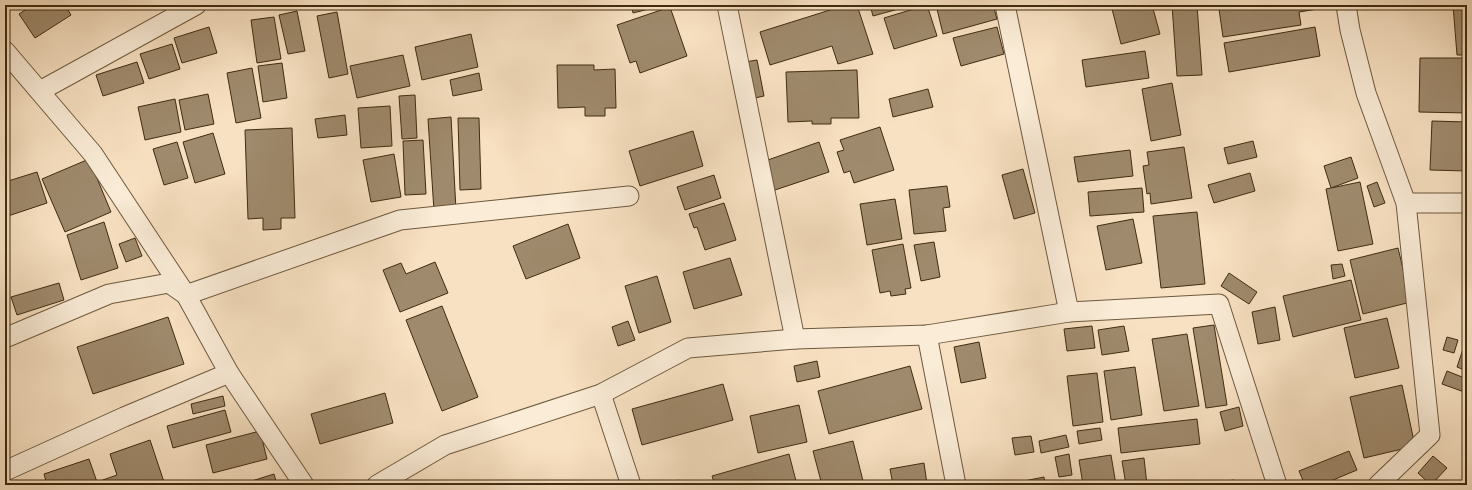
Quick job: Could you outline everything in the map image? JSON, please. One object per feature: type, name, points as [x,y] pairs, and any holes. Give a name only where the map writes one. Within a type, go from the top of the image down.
[{"type":"street","points":[[40,91],[196,5]]},
{"type":"street","points":[[727,5],[795,339]]},
{"type":"street","points":[[1005,5],[1069,312]]},
{"type":"street","points":[[1346,5],[1350,30],[1366,93],[1406,203],[1430,435],[1378,485]]},
{"type":"street","points":[[5,51],[93,154],[186,296],[229,373],[304,485]]},
{"type":"street","points":[[186,296],[400,220],[629,196]]},
{"type":"street","points":[[1406,203],[1467,203]]},
{"type":"street","points":[[5,338],[109,294],[169,283],[186,296]]},
{"type":"street","points":[[377,485],[445,445],[601,394],[688,348],[795,339],[927,335],[1069,312],[1219,304],[1277,485]]},
{"type":"street","points":[[927,335],[956,485]]},
{"type":"street","points":[[5,470],[124,417],[229,373]]},
{"type":"street","points":[[601,394],[631,485]]},
{"type":"building","points":[[33,5],[65,5],[71,15],[35,38],[19,14]]},
{"type":"building","points":[[631,5],[665,5],[633,13]]},
{"type":"building","points":[[846,5],[857,5],[873,54],[838,64],[832,46],[770,65],[760,32]]},
{"type":"building","points":[[870,5],[913,5],[873,16]]},
{"type":"building","points":[[927,5],[937,36],[894,49],[884,18]]},
{"type":"building","points":[[936,5],[993,5],[997,19],[943,34]]},
{"type":"building","points":[[1111,5],[1152,5],[1160,34],[1121,44]]},
{"type":"building","points":[[1172,5],[1197,5],[1202,75],[1177,76]]},
{"type":"building","points":[[1248,5],[1324,5],[1324,8],[1299,12],[1301,25],[1223,37],[1219,9]]},
{"type":"building","points":[[1453,5],[1467,5],[1467,55],[1457,55]]},
{"type":"building","points":[[670,7],[687,56],[640,73],[636,61],[630,63],[617,25]]},
{"type":"building","points":[[297,11],[305,51],[288,54],[279,15]]},
{"type":"building","points":[[337,12],[348,74],[329,78],[317,16]]},
{"type":"building","points":[[274,17],[281,59],[257,63],[251,20]]},
{"type":"building","points":[[209,27],[217,53],[182,63],[174,38]]},
{"type":"building","points":[[997,27],[1004,54],[961,66],[953,38]]},
{"type":"building","points":[[1315,27],[1320,56],[1229,72],[1224,43]]},
{"type":"building","points":[[471,34],[478,67],[422,80],[415,47]]},
{"type":"building","points":[[172,44],[180,69],[149,79],[140,54]]},
{"type":"building","points":[[1145,51],[1149,78],[1086,87],[1082,60]]},
{"type":"building","points":[[403,55],[410,86],[357,98],[350,66]]},
{"type":"building","points":[[1420,58],[1467,58],[1467,113],[1419,112]]},
{"type":"building","points":[[757,60],[764,96],[746,100],[739,63]]},
{"type":"building","points":[[137,62],[144,83],[103,96],[96,75]]},
{"type":"building","points":[[282,63],[287,98],[263,102],[258,66]]},
{"type":"building","points":[[557,65],[594,65],[594,70],[615,69],[616,108],[605,108],[605,116],[585,116],[585,107],[558,108]]},
{"type":"building","points":[[252,68],[261,118],[236,123],[227,73]]},
{"type":"building","points":[[857,70],[859,118],[831,118],[831,124],[812,124],[812,121],[788,122],[786,72]]},
{"type":"building","points":[[479,73],[482,90],[453,96],[450,80]]},
{"type":"building","points":[[1172,83],[1181,135],[1151,141],[1142,89]]},
{"type":"building","points":[[928,89],[933,107],[893,117],[889,99]]},
{"type":"building","points":[[208,94],[214,124],[185,130],[179,100]]},
{"type":"building","points":[[415,95],[417,138],[402,139],[399,96]]},
{"type":"building","points":[[175,99],[181,132],[145,140],[138,107]]},
{"type":"building","points":[[390,106],[392,146],[361,148],[358,108]]},
{"type":"building","points":[[345,115],[347,135],[318,138],[315,119]]},
{"type":"building","points":[[451,117],[456,210],[434,211],[428,119]]},
{"type":"building","points":[[458,118],[479,118],[481,189],[460,190]]},
{"type":"building","points":[[1432,121],[1467,122],[1467,171],[1430,170]]},
{"type":"building","points":[[880,127],[894,170],[854,183],[850,171],[844,173],[837,152],[844,150],[840,140]]},
{"type":"building","points":[[292,128],[295,218],[281,218],[281,229],[263,230],[263,218],[248,219],[245,130]]},
{"type":"building","points":[[693,131],[703,166],[640,186],[629,151]]},
{"type":"building","points":[[213,133],[225,174],[195,183],[183,142]]},
{"type":"building","points":[[423,140],[426,194],[405,195],[403,141]]},
{"type":"building","points":[[1253,141],[1257,157],[1228,164],[1224,148]]},
{"type":"building","points":[[177,142],[188,178],[164,185],[153,149]]},
{"type":"building","points":[[819,142],[829,172],[775,190],[765,161]]},
{"type":"building","points":[[1184,147],[1192,198],[1151,204],[1150,193],[1147,194],[1143,166],[1149,165],[1147,152]]},
{"type":"building","points":[[1130,150],[1133,176],[1078,182],[1074,157]]},
{"type":"building","points":[[394,154],[401,197],[371,202],[363,160]]},
{"type":"building","points":[[1351,157],[1358,178],[1331,188],[1324,166]]},
{"type":"building","points":[[89,159],[111,212],[65,232],[42,179]]},
{"type":"building","points":[[1023,169],[1035,213],[1014,219],[1002,175]]},
{"type":"building","points":[[37,172],[47,203],[5,217],[5,182]]},
{"type":"building","points":[[1250,173],[1255,191],[1214,203],[1208,185]]},
{"type":"building","points":[[714,175],[721,198],[685,210],[677,187]]},
{"type":"building","points":[[1360,182],[1373,244],[1338,251],[1326,189]]},
{"type":"building","points":[[1377,182],[1385,203],[1374,207],[1367,186]]},
{"type":"building","points":[[947,186],[950,207],[943,208],[946,231],[914,234],[909,190]]},
{"type":"building","points":[[1142,188],[1144,212],[1090,216],[1088,192]]},
{"type":"building","points":[[895,199],[902,239],[867,245],[860,204]]},
{"type":"building","points":[[724,203],[736,240],[705,250],[697,227],[694,228],[689,214]]},
{"type":"building","points":[[1197,212],[1205,284],[1161,288],[1153,216]]},
{"type":"building","points":[[1133,219],[1142,263],[1106,270],[1097,226]]},
{"type":"building","points":[[104,222],[118,268],[81,280],[67,235]]},
{"type":"building","points":[[568,224],[580,258],[526,279],[513,246]]},
{"type":"building","points":[[135,238],[142,256],[126,262],[119,244]]},
{"type":"building","points":[[934,242],[940,277],[921,281],[914,245]]},
{"type":"building","points":[[903,244],[911,288],[905,289],[906,294],[891,296],[890,291],[880,293],[872,250]]},
{"type":"building","points":[[1398,248],[1411,302],[1363,314],[1350,260]]},
{"type":"building","points":[[730,258],[742,295],[694,309],[683,272]]},
{"type":"building","points":[[435,262],[448,293],[400,312],[383,270],[401,263],[406,274]]},
{"type":"building","points":[[1342,264],[1345,276],[1333,279],[1331,265]]},
{"type":"building","points":[[1229,273],[1257,292],[1249,304],[1221,286]]},
{"type":"building","points":[[657,276],[671,322],[639,333],[625,286]]},
{"type":"building","points":[[1351,280],[1361,320],[1293,337],[1283,296]]},
{"type":"building","points":[[59,283],[64,300],[17,315],[11,297]]},
{"type":"building","points":[[442,306],[478,397],[442,411],[406,320]]},
{"type":"building","points":[[1275,307],[1280,340],[1258,344],[1252,312]]},
{"type":"building","points":[[168,317],[184,364],[93,394],[77,347]]},
{"type":"building","points":[[1387,318],[1399,368],[1355,378],[1344,328]]},
{"type":"building","points":[[628,321],[635,340],[618,346],[612,327]]},
{"type":"building","points":[[1214,325],[1227,405],[1206,408],[1193,328]]},
{"type":"building","points":[[1092,326],[1095,348],[1067,351],[1064,329]]},
{"type":"building","points":[[1124,326],[1129,351],[1102,355],[1098,330]]},
{"type":"building","points":[[1187,334],[1199,406],[1164,411],[1152,339]]},
{"type":"building","points":[[1447,337],[1458,340],[1454,353],[1443,350]]},
{"type":"building","points":[[1467,337],[1467,371],[1457,367]]},
{"type":"building","points":[[979,342],[986,378],[961,383],[954,347]]},
{"type":"building","points":[[817,361],[820,377],[797,382],[794,366]]},
{"type":"building","points":[[910,366],[922,409],[829,434],[818,391]]},
{"type":"building","points":[[1135,367],[1142,415],[1111,420],[1104,371]]},
{"type":"building","points":[[1447,371],[1467,379],[1467,393],[1442,384]]},
{"type":"building","points":[[1097,373],[1103,422],[1073,426],[1067,376]]},
{"type":"building","points":[[723,384],[733,420],[642,445],[632,409]]},
{"type":"building","points":[[1402,385],[1415,446],[1364,458],[1350,397]]},
{"type":"building","points":[[385,393],[393,423],[320,444],[311,414]]},
{"type":"building","points":[[223,396],[225,406],[193,414],[191,404]]},
{"type":"building","points":[[799,405],[807,442],[758,453],[750,416]]},
{"type":"building","points":[[1239,407],[1243,426],[1225,431],[1220,412]]},
{"type":"building","points":[[225,410],[231,432],[173,448],[167,426]]},
{"type":"building","points":[[1197,419],[1200,444],[1121,453],[1118,428]]},
{"type":"building","points":[[1100,428],[1102,440],[1079,444],[1077,431]]},
{"type":"building","points":[[260,431],[267,459],[213,473],[206,445]]},
{"type":"building","points":[[1066,435],[1069,447],[1041,453],[1039,441]]},
{"type":"building","points":[[1031,436],[1034,452],[1015,455],[1012,438]]},
{"type":"building","points":[[150,440],[165,485],[47,485],[44,474],[89,459],[97,482],[117,475],[110,454]]},
{"type":"building","points":[[853,441],[864,485],[822,485],[813,451]]},
{"type":"building","points":[[1349,451],[1357,470],[1321,485],[1305,485],[1299,471]]},
{"type":"building","points":[[789,454],[796,481],[781,485],[715,485],[712,476]]},
{"type":"building","points":[[1069,454],[1072,475],[1059,477],[1055,457]]},
{"type":"building","points":[[1111,455],[1116,485],[1083,485],[1079,460]]},
{"type":"building","points":[[1433,456],[1447,468],[1431,485],[1418,473]]},
{"type":"building","points":[[1144,458],[1147,485],[1126,485],[1122,461]]},
{"type":"building","points":[[924,463],[927,484],[893,485],[890,469]]},
{"type":"building","points":[[274,474],[277,485],[239,485]]},
{"type":"building","points":[[1044,477],[1045,485],[1025,485],[1024,481]]},
{"type":"building","points":[[679,480],[681,485],[662,485]]},
{"type":"building","points":[[1234,480],[1234,485],[1197,485]]},
{"type":"building","points":[[999,481],[1017,481],[1017,485],[999,485]]},
{"type":"building","points":[[804,482],[805,485],[792,485]]}]
